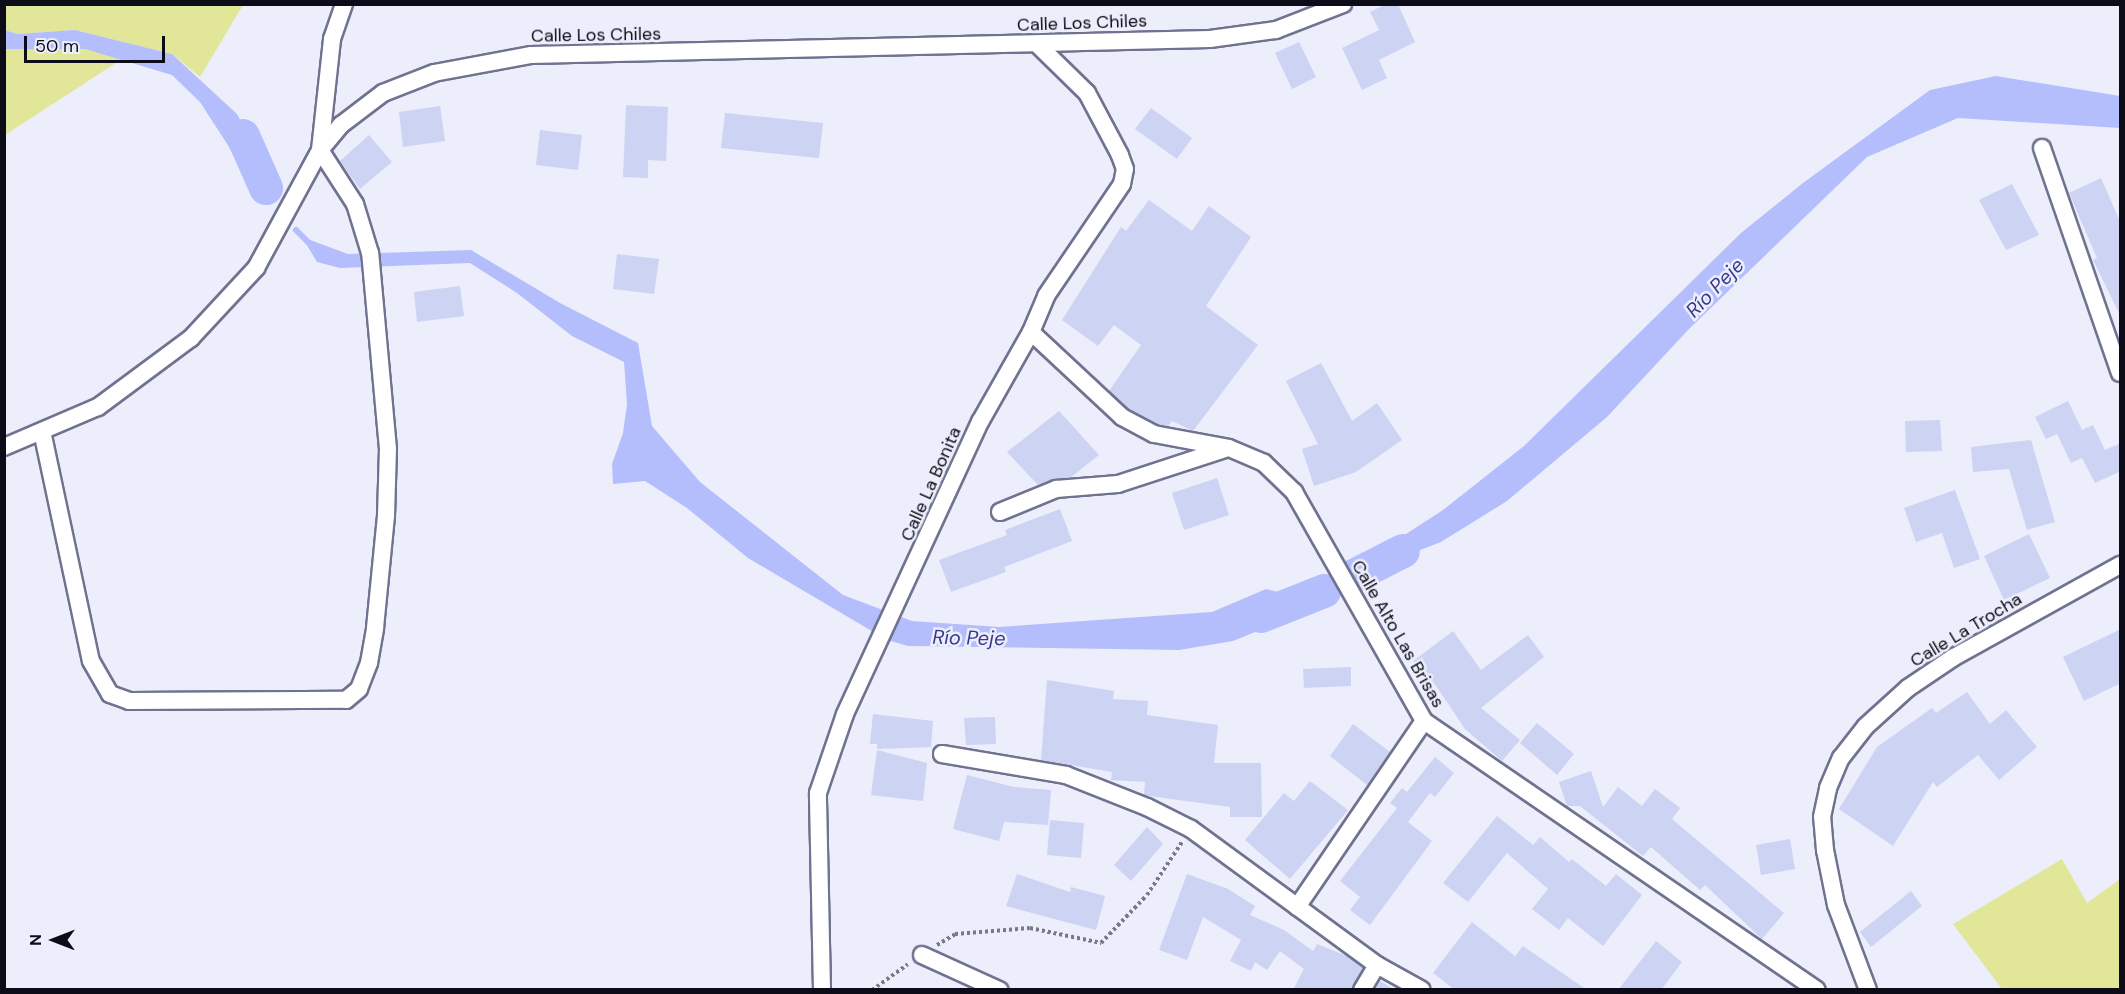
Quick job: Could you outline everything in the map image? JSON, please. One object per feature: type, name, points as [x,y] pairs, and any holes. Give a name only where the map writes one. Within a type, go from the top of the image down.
[{"type":"street","points":[[42,431],[91,661],[110,694],[129,701],[345,700],[359,689],[369,663],[386,516],[385,393],[375,279],[370,253],[355,204],[320,150],[332,39],[344,4]]},
{"type":"street","name":"Calle Los Chiles","points":[[4,447],[108,399],[174,353],[218,313],[256,268],[320,150],[353,112],[383,93],[434,73],[496,59],[531,55],[1037,44],[1236,36],[1276,30],[1343,4]]},
{"type":"street","name":"Calle La Bonita","points":[[822,990],[818,793],[845,714],[980,422],[1031,332],[1046,296],[1122,183],[1125,169],[1087,93],[1037,44]]},
{"type":"street","points":[[2042,148],[2121,373]]},
{"type":"street","name":"Calle Alto Las Brisas","points":[[1031,332],[1122,417],[1154,434],[1229,448],[1264,463],[1294,492],[1424,721],[1817,990]]},
{"type":"street","points":[[1000,512],[1056,489],[1118,484],[1229,448]]},
{"type":"street","name":"Calle La Trocha","points":[[1868,990],[1836,905],[1825,850],[1822,817],[1828,788],[1840,758],[1865,727],[1908,688],[1954,657],[2121,565]]},
{"type":"street","points":[[1297,907],[1424,721]]},
{"type":"street","points":[[942,754],[1066,775],[1191,829],[1377,965],[1422,990]]},
{"type":"street","points":[[922,955],[999,990]]},
{"type":"street","points":[[1362,990],[1377,965]]},
{"type":"path","points":[[872,990],[955,934],[1030,928],[1101,943],[1148,895],[1191,829]]},
{"type":"green space","points":[[4,5],[243,5],[200,77],[172,54],[75,30],[17,34],[5,30]]},
{"type":"green space","points":[[5,49],[85,49],[122,59],[5,135]]},
{"type":"green space","points":[[2062,859],[2087,903],[2120,879],[2120,989],[2002,989],[1953,924]]},
{"type":"water","points":[[5,30],[17,34],[75,30],[172,54],[237,114],[262,161],[262,178],[231,150],[200,102],[172,75],[85,49],[5,49]]},
{"type":"water","points":[[1996,76],[2120,96],[2120,128],[1958,118],[1867,157],[1688,330],[1607,417],[1507,501],[1441,542],[1363,572],[1389,545],[1443,510],[1524,446],[1741,233],[1803,183],[1930,90]]},
{"type":"water","points":[[302,237],[348,254],[471,250],[560,303],[638,343],[652,426],[700,482],[843,595],[912,621],[999,627],[1212,612],[1266,589],[1306,599],[1300,614],[1233,641],[1179,650],[908,646],[887,640],[748,558],[687,508],[645,481],[613,484],[612,464],[623,433],[627,404],[624,362],[572,336],[517,293],[470,263],[340,268],[317,262]]},
{"type":"building","points":[[1386,4],[1398,4],[1415,42],[1379,60],[1387,78],[1362,90],[1342,48],[1379,30],[1370,12]]},
{"type":"building","points":[[1299,42],[1316,77],[1292,89],[1275,53]]},
{"type":"building","points":[[626,105],[668,107],[666,161],[648,160],[648,178],[623,177]]},
{"type":"building","points":[[440,106],[445,141],[403,147],[399,112]]},
{"type":"building","points":[[1151,108],[1192,138],[1177,159],[1135,129]]},
{"type":"building","points":[[725,113],[823,123],[819,158],[721,148]]},
{"type":"building","points":[[540,130],[582,135],[578,170],[536,165]]},
{"type":"building","points":[[369,135],[392,162],[360,189],[340,161]]},
{"type":"building","points":[[2101,178],[2121,224],[2121,317],[2093,260],[2097,258],[2069,193]]},
{"type":"building","points":[[2012,184],[2039,235],[2006,250],[1979,200]]},
{"type":"building","points":[[1149,200],[1192,231],[1209,206],[1251,237],[1206,306],[1258,345],[1193,431],[1172,421],[1168,426],[1158,424],[1128,408],[1109,391],[1141,345],[1114,325],[1098,346],[1062,320],[1121,227],[1126,231]]},
{"type":"building","points":[[617,254],[659,259],[654,294],[613,289]]},
{"type":"building","points":[[460,286],[464,316],[417,322],[414,292]]},
{"type":"building","points":[[1321,363],[1352,421],[1377,403],[1402,440],[1356,472],[1314,486],[1302,449],[1318,444],[1286,381]]},
{"type":"building","points":[[2068,401],[2082,430],[2093,425],[2105,450],[2121,443],[2121,471],[2095,483],[2082,458],[2071,463],[2057,434],[2046,439],[2035,417]]},
{"type":"building","points":[[1059,411],[1099,455],[1071,477],[1038,485],[1007,452]]},
{"type":"building","points":[[1940,420],[1942,451],[1906,452],[1905,421]]},
{"type":"building","points":[[2031,440],[2055,522],[2027,530],[2009,469],[1973,472],[1971,447]]},
{"type":"building","points":[[1217,478],[1229,515],[1184,530],[1172,493]]},
{"type":"building","points":[[1955,490],[1980,559],[1954,568],[1942,533],[1916,542],[1904,508]]},
{"type":"building","points":[[1060,509],[1072,541],[1004,567],[1006,572],[951,592],[939,560],[1007,535],[1005,530]]},
{"type":"building","points":[[2029,534],[2050,578],[2004,600],[1984,556]]},
{"type":"building","points":[[2121,629],[2121,683],[2084,701],[2063,657]]},
{"type":"building","points":[[1453,631],[1481,670],[1528,635],[1544,657],[1481,708],[1520,740],[1502,761],[1465,729],[1432,680],[1429,682],[1413,661]]},
{"type":"building","points":[[1351,667],[1351,686],[1304,688],[1303,669]]},
{"type":"building","points":[[1047,680],[1114,691],[1113,699],[1148,701],[1147,715],[1218,725],[1214,763],[1261,763],[1262,817],[1230,817],[1230,807],[1144,795],[1145,782],[1111,780],[1112,772],[1041,760]]},
{"type":"building","points":[[1967,692],[1990,724],[2006,710],[2037,747],[1999,780],[1978,755],[1937,787],[1933,782],[1893,846],[1839,809],[1877,747],[1932,708],[1936,713]]},
{"type":"building","points":[[873,714],[933,721],[931,747],[877,749],[877,744],[870,744]]},
{"type":"building","points":[[995,717],[996,744],[966,745],[964,718]]},
{"type":"building","points":[[1537,723],[1574,754],[1557,775],[1520,743]]},
{"type":"building","points":[[1353,724],[1390,752],[1367,785],[1330,756]]},
{"type":"building","points":[[877,750],[927,763],[923,801],[871,795]]},
{"type":"building","points":[[1435,757],[1454,773],[1435,797],[1430,793],[1408,822],[1432,841],[1370,925],[1350,910],[1360,897],[1340,881],[1397,808],[1390,803],[1402,788],[1407,792]]},
{"type":"building","points":[[1591,771],[1603,807],[1618,787],[1642,806],[1655,789],[1680,808],[1672,819],[1784,913],[1762,939],[1705,885],[1700,890],[1651,847],[1643,856],[1580,806],[1567,806],[1559,782]]},
{"type":"building","points":[[967,775],[1014,787],[1051,790],[1048,825],[1004,822],[999,841],[953,829]]},
{"type":"building","points":[[1310,781],[1348,810],[1290,879],[1245,840],[1284,793],[1294,801]]},
{"type":"building","points":[[1497,816],[1533,845],[1540,837],[1569,862],[1572,859],[1606,886],[1616,874],[1642,895],[1603,946],[1568,918],[1559,930],[1532,909],[1548,889],[1507,853],[1468,902],[1443,883]]},
{"type":"building","points":[[1050,820],[1084,823],[1081,858],[1047,855]]},
{"type":"building","points":[[1147,827],[1163,844],[1131,881],[1114,865]]},
{"type":"building","points":[[1790,839],[1795,869],[1761,875],[1756,845]]},
{"type":"building","points":[[1017,874],[1070,892],[1071,887],[1105,896],[1096,930],[1006,906]]},
{"type":"building","points":[[1187,874],[1228,889],[1255,906],[1250,915],[1284,930],[1313,951],[1317,944],[1349,957],[1363,968],[1352,990],[1293,990],[1304,969],[1280,951],[1267,970],[1255,962],[1251,971],[1230,961],[1241,940],[1203,917],[1187,960],[1159,950]]},
{"type":"building","points":[[1911,891],[1922,906],[1871,947],[1860,932]]},
{"type":"building","points":[[1472,922],[1515,956],[1523,946],[1587,990],[1455,990],[1433,973]]},
{"type":"building","points":[[1656,941],[1682,962],[1661,990],[1618,990]]},
{"type":"building","points":[[1380,981],[1395,990],[1375,990]]},
{"type":"waterway","name":"Río Peje","points":[[243,136],[266,188]]},
{"type":"waterway","points":[[296,230],[308,242]]},
{"type":"waterway","name":"Río Peje","points":[[1352,577],[1403,551]]},
{"type":"waterway","name":"Río Peje","points":[[1261,616],[1324,591]]}]
